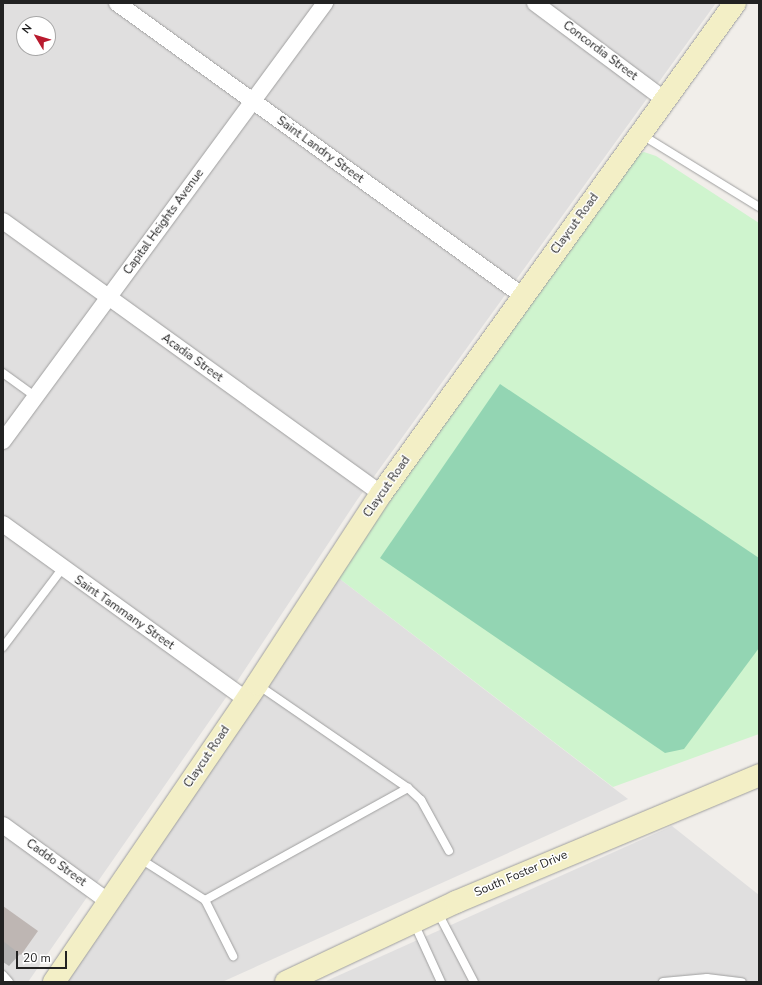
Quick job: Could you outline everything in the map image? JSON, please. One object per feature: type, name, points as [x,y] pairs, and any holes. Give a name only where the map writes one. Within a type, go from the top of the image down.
[{"type":"street","name":"Saint Landry Street","points":[[117,3],[523,296]]},
{"type":"street","name":"Capital Heights Avenue","points":[[3,440],[325,3]]},
{"type":"street","name":"Concordia Street","points":[[535,3],[665,100]]},
{"type":"street","name":"Claycut Road","points":[[54,982],[252,692],[381,494],[735,3]]},
{"type":"street","name":"Acadia Street","points":[[3,221],[381,494]]},
{"type":"street","name":"Saint Tammany Street","points":[[3,524],[62,569],[252,692]]},
{"type":"street","name":"South Foster Drive","points":[[286,982],[437,910],[757,780]]},
{"type":"street","name":"Caddo Street","points":[[3,825],[108,902]]},
{"type":"lane","points":[[640,134],[759,207]]},
{"type":"lane","points":[[3,373],[35,396]]},
{"type":"lane","points":[[3,647],[62,569]]},
{"type":"lane","points":[[252,692],[408,788],[422,800],[449,851]]},
{"type":"lane","points":[[205,900],[408,788]]},
{"type":"lane","points":[[139,857],[205,900],[233,956]]},
{"type":"lane","points":[[437,910],[474,982]]},
{"type":"lane","points":[[413,922],[441,982]]},
{"type":"lane","points":[[3,975],[9,982]]},
{"type":"lane","points":[[663,982],[707,978],[742,982]]},
{"type":"shaded area","points":[[3,3],[716,3],[357,500],[236,683],[28,982],[3,982]]},
{"type":"shaded area","points":[[336,576],[628,799],[222,982],[65,982]]},
{"type":"shaded area","points":[[672,826],[759,895],[759,982],[324,982]]},
{"type":"green space","points":[[644,152],[656,156],[759,223],[759,734],[613,787],[336,576],[408,470],[638,154]]},
{"type":"green space","points":[[500,384],[759,558],[759,648],[684,749],[665,753],[380,558]]},
{"type":"building","points":[[3,906],[38,931],[21,955],[3,941]]}]
